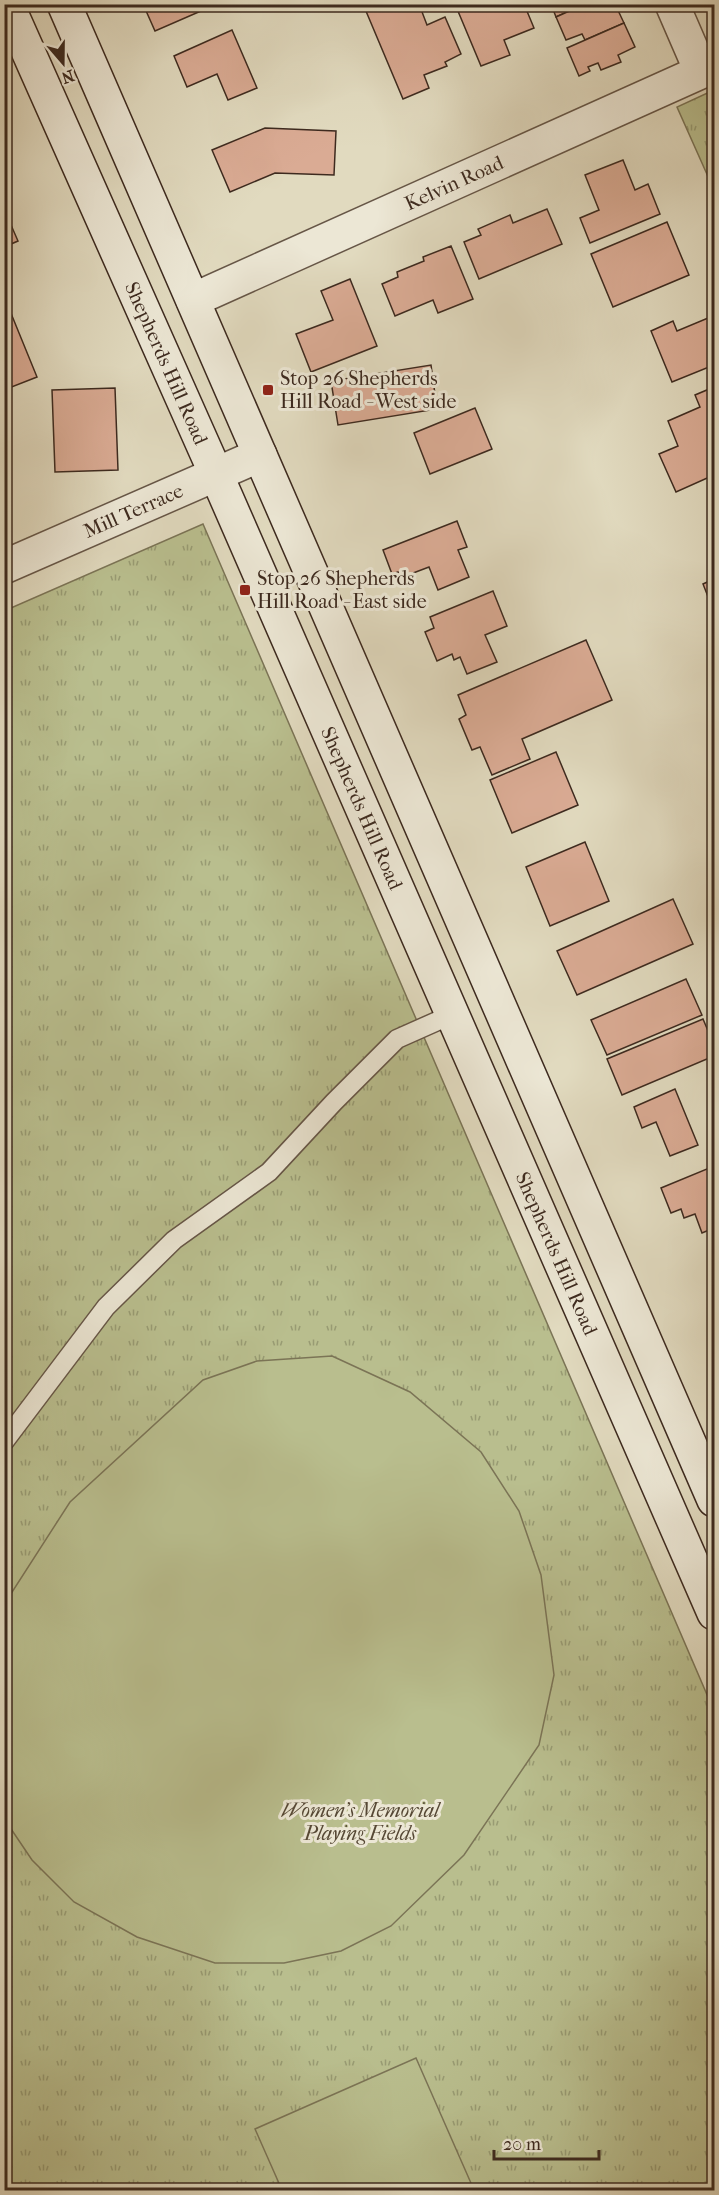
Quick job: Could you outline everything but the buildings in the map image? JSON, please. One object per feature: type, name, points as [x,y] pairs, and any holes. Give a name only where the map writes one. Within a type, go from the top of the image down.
[{"type":"main road","name":"Shepherds Hill Road","points":[[7,4],[216,474],[714,1613]]},
{"type":"main road","points":[[64,4],[714,1500]]},
{"type":"main road","points":[[672,4],[708,68]]},
{"type":"main road","name":"Kelvin Road","points":[[193,300],[708,68]]},
{"type":"main road","name":"Mill Terrace","points":[[4,567],[260,454]]},
{"type":"lane","points":[[4,1442],[106,1307],[174,1240],[269,1172],[397,1039],[451,1015]]},
{"type":"green space","points":[[714,90],[714,190],[677,107]]},
{"type":"green space","name":"Women's Memorial Playing Fields","points":[[203,524],[714,1711],[714,2190],[5,2190],[4,611]]},
{"type":"green space","points":[[332,1356],[410,1392],[481,1452],[519,1511],[541,1575],[554,1675],[539,1745],[464,1855],[391,1926],[341,1951],[284,1963],[215,1963],[137,1937],[74,1902],[32,1860],[5,1820],[5,1603],[70,1502],[203,1380],[257,1361]]},
{"type":"green space","points":[[416,2058],[474,2190],[282,2190],[255,2129]]},
{"type":"place","name":"Stop 26 Shepherds Hill Road - West side","points":[[268,390]]},
{"type":"place","name":"Stop 26 Shepherds Hill Road - East side","points":[[245,590]]}]
